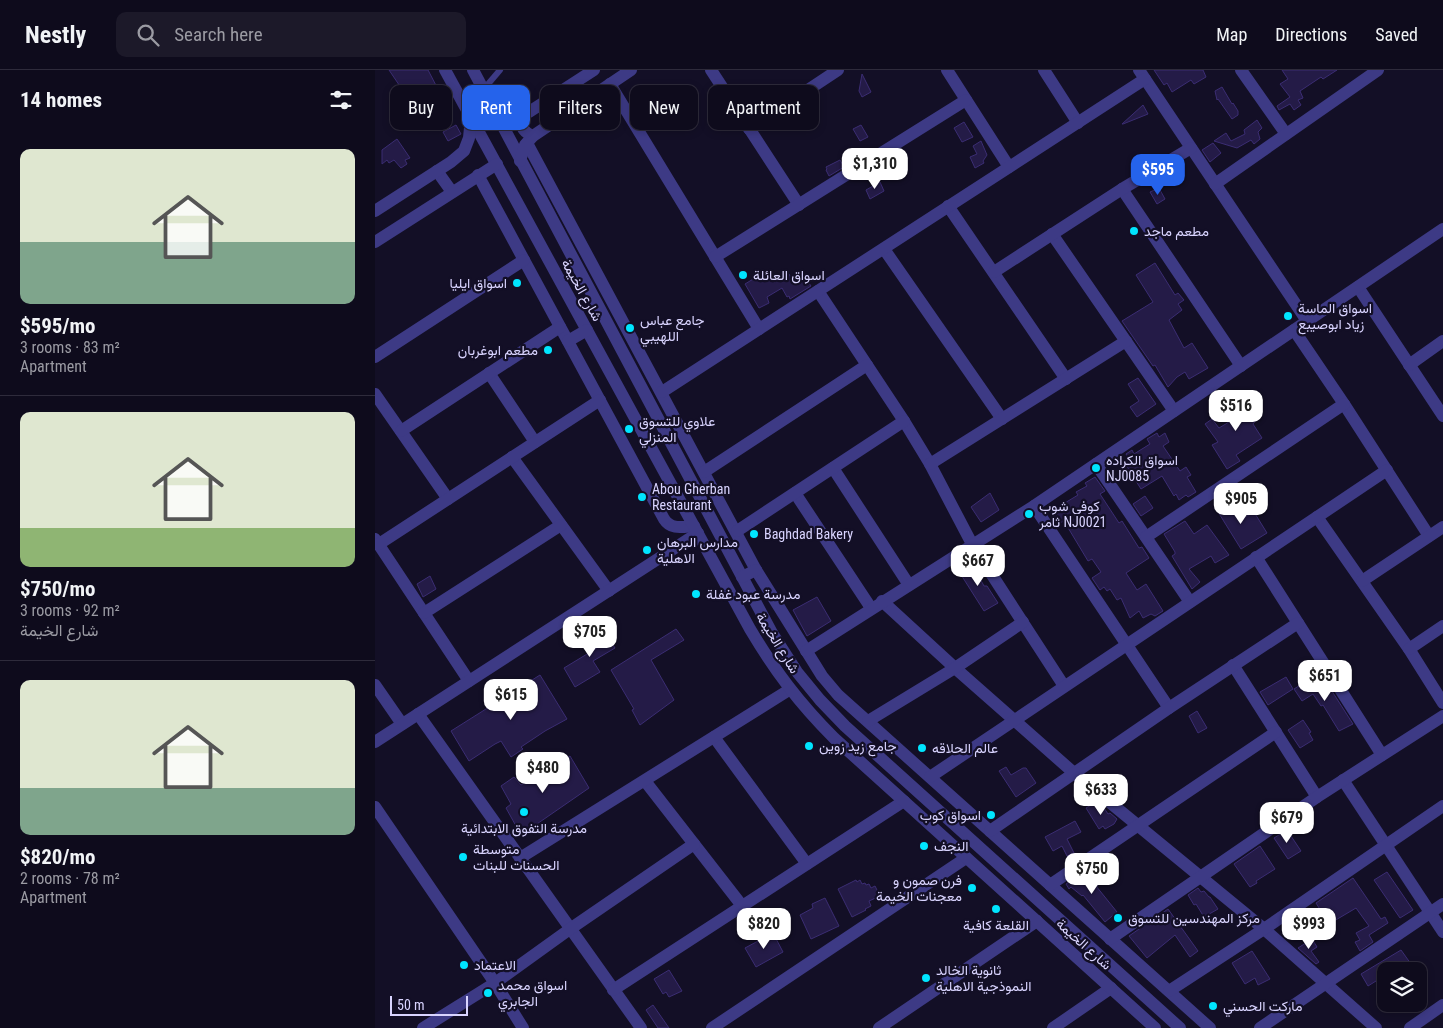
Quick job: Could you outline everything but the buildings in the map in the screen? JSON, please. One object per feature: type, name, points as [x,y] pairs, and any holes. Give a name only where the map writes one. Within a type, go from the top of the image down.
[{"type":"street","name":"شارع الخيمة","points":[[445,70],[462,101]]},
{"type":"street","name":"شارع الخيمة","points":[[473,70],[481,85]]},
{"type":"street","points":[[530,111],[594,70]]},
{"type":"street","points":[[520,161],[521,152],[530,139],[631,70]]},
{"type":"street","points":[[711,70],[721,85]]},
{"type":"street","points":[[815,85],[838,70]]},
{"type":"street","points":[[947,70],[1009,167]]},
{"type":"street","points":[[1044,70],[1078,123]]},
{"type":"street","points":[[1241,70],[1286,134]]},
{"type":"street","points":[[1215,184],[1378,70]]},
{"type":"street","points":[[662,392],[1078,123],[1142,75],[1307,321]]},
{"type":"street","points":[[609,84],[759,330]]},
{"type":"street","points":[[715,257],[967,100]]},
{"type":"street","points":[[375,211],[464,151],[470,130]]},
{"type":"street","name":"شارع الخيمة","points":[[478,130],[749,629],[789,690],[834,738],[1155,1028]]},
{"type":"street","name":"شارع الخيمة","points":[[504,130],[772,633],[797,672],[845,726],[1180,1028]]},
{"type":"street","points":[[524,130],[757,570],[822,676],[929,777],[1210,1028]]},
{"type":"street","points":[[750,130],[799,205]]},
{"type":"street","points":[[994,272],[1123,189],[1191,148]]},
{"type":"street","points":[[375,242],[497,164]]},
{"type":"street","points":[[437,170],[452,192]]},
{"type":"street","points":[[478,175],[667,523],[674,527],[696,530]]},
{"type":"street","points":[[1123,189],[1241,366]]},
{"type":"street","points":[[948,206],[1066,379]]},
{"type":"street","points":[[806,651],[1034,506],[1443,229]]},
{"type":"street","points":[[1052,234],[1127,341],[1173,411]]},
{"type":"street","points":[[883,249],[1002,419]]},
{"type":"street","points":[[375,357],[524,260]]},
{"type":"street","points":[[1358,287],[1443,416]]},
{"type":"street","points":[[818,291],[904,421],[930,464],[972,544],[1065,686]]},
{"type":"street","points":[[401,431],[560,327]]},
{"type":"street","points":[[568,341],[587,330]]},
{"type":"street","points":[[1294,330],[1429,536]]},
{"type":"street","points":[[930,464],[1127,341]]},
{"type":"street","points":[[1409,364],[1443,341]]},
{"type":"street","points":[[704,472],[867,365]]},
{"type":"street","points":[[489,373],[535,442]]},
{"type":"street","points":[[375,394],[449,499]]},
{"type":"street","points":[[469,681],[377,542],[449,499],[600,400]]},
{"type":"street","points":[[1146,537],[1344,404]]},
{"type":"street","points":[[643,433],[648,436],[654,435],[657,430],[658,420]]},
{"type":"street","points":[[737,532],[904,421]]},
{"type":"street","points":[[512,457],[609,591]]},
{"type":"street","points":[[1096,464],[1190,602]]},
{"type":"street","points":[[833,468],[909,585]]},
{"type":"street","points":[[929,777],[1387,470]]},
{"type":"street","points":[[678,497],[679,492],[685,488],[700,497]]},
{"type":"street","points":[[795,493],[871,608]]},
{"type":"street","points":[[1034,506],[1169,708]]},
{"type":"street","points":[[1317,517],[1409,649],[1443,703]]},
{"type":"street","points":[[424,613],[561,525]]},
{"type":"street","points":[[1362,581],[1443,527]]},
{"type":"street","points":[[375,742],[609,591],[696,530]]},
{"type":"street","points":[[1256,557],[1382,755]]},
{"type":"street","points":[[742,577],[757,570]]},
{"type":"street","points":[[882,602],[1074,773],[1264,929],[1376,1028]]},
{"type":"street","points":[[868,721],[955,668],[1023,622]]},
{"type":"street","points":[[990,831],[1233,664],[1298,622]]},
{"type":"street","points":[[1409,649],[1443,626]]},
{"type":"street","points":[[1233,664],[1317,797]]},
{"type":"street","points":[[375,685],[402,724]]},
{"type":"street","points":[[520,858],[789,690]]},
{"type":"street","points":[[418,714],[641,1028]]},
{"type":"street","points":[[1110,939],[1317,797],[1443,716]]},
{"type":"street","points":[[1050,885],[1276,732]]},
{"type":"street","points":[[714,737],[807,864]]},
{"type":"street","points":[[1343,780],[1443,932]]},
{"type":"street","points":[[645,781],[743,907]]},
{"type":"street","points":[[613,990],[904,801]]},
{"type":"street","points":[[1169,991],[1264,929],[1443,806]]},
{"type":"street","points":[[375,807],[495,983],[523,1028]]},
{"type":"street","points":[[423,1028],[495,983],[694,844]]},
{"type":"street","points":[[712,1028],[966,858]]},
{"type":"street","points":[[1260,1028],[1443,904]]},
{"type":"street","points":[[879,1028],[1037,921]]},
{"type":"street","points":[[1053,1028],[1111,988]]},
{"type":"street","points":[[1127,1003],[1156,1022],[1162,1018],[1161,1011]]},
{"type":"street","points":[[1410,1028],[1443,1006]]},
{"type":"lane","points":[[492,85],[500,70]]},
{"type":"place","name":"مطعم ماجد","points":[[1134,231]]},
{"type":"place","name":"اسواق العائلة","points":[[743,275]]},
{"type":"place","name":"اسواق ايليا","points":[[517,283]]},
{"type":"place","name":"اسواق الماسة زياد ابوصيبع","points":[[1288,316]]},
{"type":"place","name":"جامع عباس اللهيبي","points":[[630,328]]},
{"type":"place","name":"مطعم ابوغربان","points":[[548,350]]},
{"type":"place","name":"علاوي للتسوق المنزلي","points":[[629,429]]},
{"type":"place","name":"اسواق الكراده NJ0085","points":[[1096,468]]},
{"type":"place","name":"Abou Gherban Restaurant","points":[[642,497]]},
{"type":"place","name":"كوفي شوب ثامر NJ0021","points":[[1029,514]]},
{"type":"place","name":"Baghdad Bakery","points":[[754,534]]},
{"type":"place","name":"مدارس البرهان الاهلية","points":[[647,550]]},
{"type":"place","name":"مدرسة عبود غفلة","points":[[696,594]]},
{"type":"place","name":"جامع زيد زوين","points":[[809,746]]},
{"type":"place","name":"عالم الحلاقه","points":[[922,748]]},
{"type":"place","name":"مدرسة التفوق الابتدائية","points":[[524,812]]},
{"type":"place","name":"اسواق كوب","points":[[991,815]]},
{"type":"place","name":"النجف","points":[[924,846]]},
{"type":"place","name":"متوسطة الحسنات للبنات","points":[[463,857]]},
{"type":"place","name":"فرن صمون و معجنات الخيمة","points":[[972,888]]},
{"type":"place","name":"القلعة كافية","points":[[996,909]]},
{"type":"place","name":"مركز المهندسين للتسوق","points":[[1118,918]]},
{"type":"place","name":"الاعتماد","points":[[464,965]]},
{"type":"place","name":"ثانوية الخالد النموذجية الاهلية","points":[[926,978]]},
{"type":"place","name":"اسواق محمد الجابري","points":[[488,993]]},
{"type":"place","name":"ماركت الحسني","points":[[1213,1006]]}]
